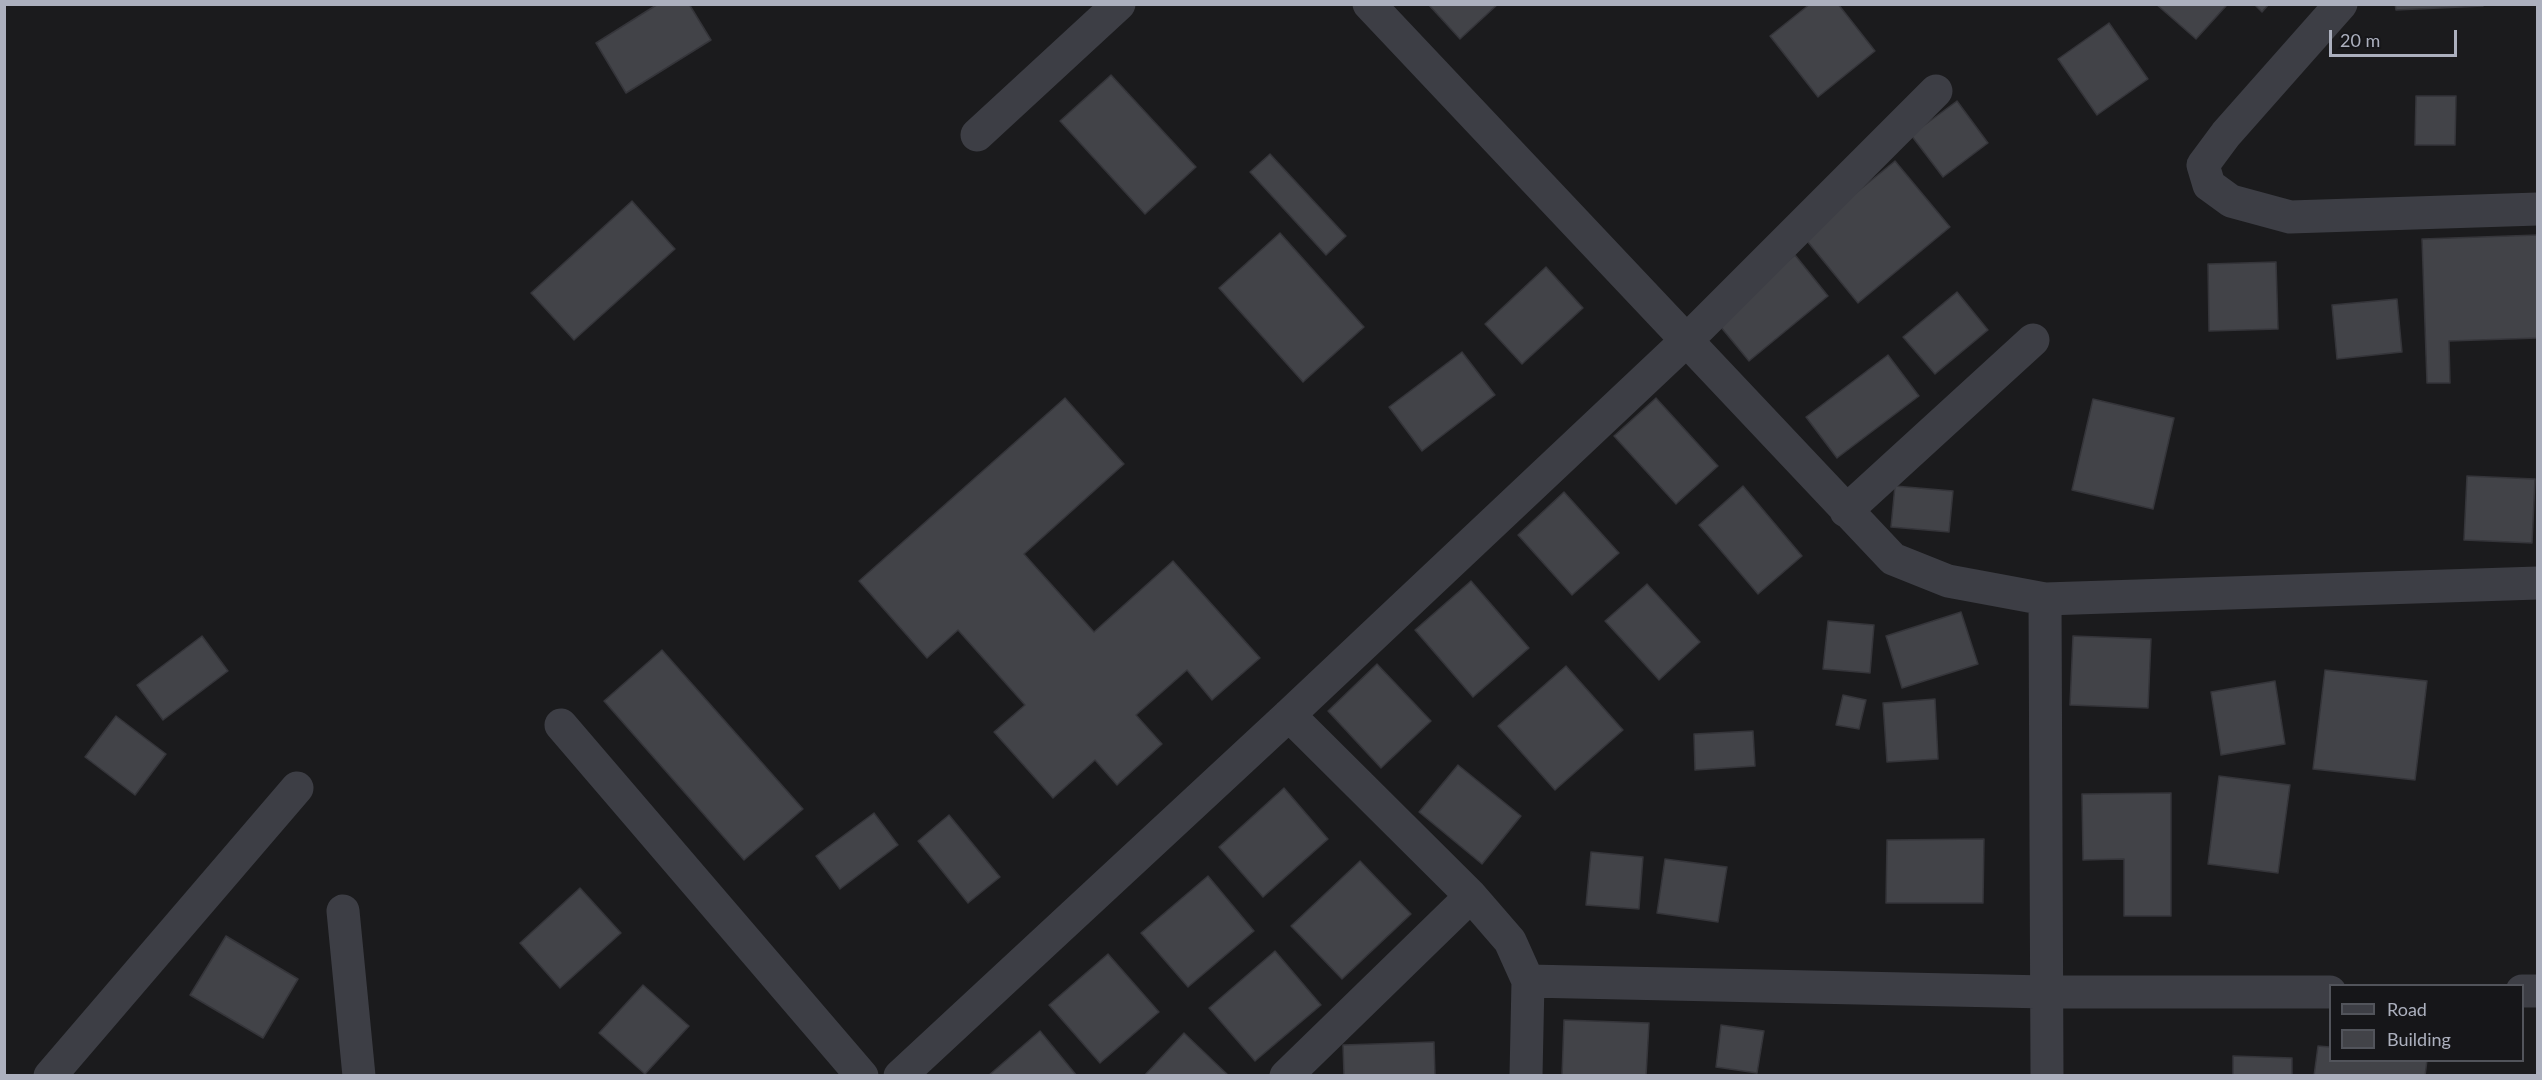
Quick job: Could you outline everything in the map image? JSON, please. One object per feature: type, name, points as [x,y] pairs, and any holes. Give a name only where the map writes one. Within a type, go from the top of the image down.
[{"type":"street","points":[[978,135],[1119,4]]},
{"type":"street","points":[[1369,4],[1688,339],[1893,559],[1948,581],[2045,599],[2538,583]]},
{"type":"street","points":[[2341,4],[2226,134],[2203,165],[2209,185],[2231,201],[2290,217],[2538,209]]},
{"type":"street","points":[[900,1076],[1289,715],[1688,339],[1936,92]]},
{"type":"street","points":[[1846,511],[2032,340]]},
{"type":"street","points":[[2045,599],[2047,1076]]},
{"type":"street","points":[[1289,715],[1471,896],[1510,941],[1528,981],[1526,1076]]},
{"type":"street","points":[[561,725],[862,1076]]},
{"type":"street","points":[[50,1076],[297,788]]},
{"type":"street","points":[[1286,1076],[1471,896]]},
{"type":"street","points":[[343,911],[359,1076]]},
{"type":"street","points":[[1528,981],[2047,992],[2329,992]]},
{"type":"building","points":[[658,4],[689,4],[711,40],[626,93],[596,43]]},
{"type":"building","points":[[1428,4],[1498,4],[1460,39]]},
{"type":"building","points":[[1810,4],[1838,4],[1875,51],[1818,97],[1770,36]]},
{"type":"building","points":[[2156,4],[2224,4],[2226,6],[2196,39]]},
{"type":"building","points":[[2254,4],[2269,4],[2262,12]]},
{"type":"building","points":[[2395,4],[2483,4],[2483,6],[2396,10]]},
{"type":"building","points":[[2109,23],[2148,79],[2097,115],[2058,59]]},
{"type":"building","points":[[1111,75],[1196,167],[1145,214],[1060,121]]},
{"type":"building","points":[[2416,96],[2456,96],[2455,145],[2415,145]]},
{"type":"building","points":[[1957,101],[1988,143],[1943,177],[1911,135]]},
{"type":"building","points":[[1270,154],[1346,236],[1326,255],[1250,172]]},
{"type":"building","points":[[1895,161],[1950,227],[1858,303],[1803,236]]},
{"type":"building","points":[[632,201],[675,249],[574,340],[531,293]]},
{"type":"building","points":[[1280,233],[1364,327],[1303,382],[1219,288]]},
{"type":"building","points":[[2538,235],[2538,338],[2449,341],[2450,383],[2427,383],[2422,239]]},
{"type":"building","points":[[1795,255],[1828,296],[1749,361],[1715,320]]},
{"type":"building","points":[[2276,262],[2278,329],[2209,331],[2208,264]]},
{"type":"building","points":[[1546,267],[1583,308],[1522,364],[1485,324]]},
{"type":"building","points":[[1957,292],[1988,330],[1935,374],[1903,337]]},
{"type":"building","points":[[2397,299],[2402,352],[2337,359],[2332,305]]},
{"type":"building","points":[[1462,352],[1495,395],[1422,451],[1389,407]]},
{"type":"building","points":[[1888,355],[1919,396],[1837,458],[1806,417]]},
{"type":"building","points":[[1065,398],[1124,464],[1024,554],[1094,632],[1173,561],[1260,658],[1212,700],[1187,670],[1136,715],[1162,744],[1117,785],[1095,760],[1053,798],[994,732],[1025,705],[958,630],[927,658],[859,581]]},
{"type":"building","points":[[1656,398],[1718,466],[1676,504],[1614,436]]},
{"type":"building","points":[[2093,399],[2174,418],[2153,509],[2072,490]]},
{"type":"building","points":[[2467,476],[2535,479],[2532,543],[2464,540]]},
{"type":"building","points":[[1743,486],[1802,556],[1758,594],[1699,525]]},
{"type":"building","points":[[1895,486],[1953,491],[1949,532],[1891,527]]},
{"type":"building","points":[[1564,492],[1619,553],[1572,595],[1518,535]]},
{"type":"building","points":[[1471,581],[1529,648],[1473,697],[1415,630]]},
{"type":"building","points":[[1647,584],[1700,642],[1659,680],[1605,621]]},
{"type":"building","points":[[1961,612],[1978,664],[1902,688],[1886,636]]},
{"type":"building","points":[[1828,621],[1874,625],[1870,673],[1823,669]]},
{"type":"building","points":[[202,636],[228,671],[163,720],[137,685]]},
{"type":"building","points":[[2073,636],[2151,639],[2148,708],[2070,705]]},
{"type":"building","points":[[662,650],[803,809],[744,860],[604,701]]},
{"type":"building","points":[[1377,664],[1431,721],[1381,768],[1328,711]]},
{"type":"building","points":[[1566,666],[1623,730],[1555,790],[1498,726]]},
{"type":"building","points":[[2325,670],[2427,681],[2415,780],[2313,769]]},
{"type":"building","points":[[2275,681],[2285,744],[2221,755],[2211,692]]},
{"type":"building","points":[[1843,695],[1866,700],[1859,729],[1836,725]]},
{"type":"building","points":[[1935,699],[1938,759],[1887,762],[1883,703]]},
{"type":"building","points":[[116,716],[166,754],[135,795],[85,757]]},
{"type":"building","points":[[1753,731],[1755,766],[1695,770],[1694,734]]},
{"type":"building","points":[[1458,765],[1521,816],[1482,864],[1419,812]]},
{"type":"building","points":[[2219,776],[2290,785],[2278,873],[2208,864]]},
{"type":"building","points":[[1284,788],[1328,839],[1263,897],[1219,847]]},
{"type":"building","points":[[2171,793],[2171,916],[2124,916],[2124,859],[2083,860],[2082,794]]},
{"type":"building","points":[[874,813],[898,845],[840,889],[816,856]]},
{"type":"building","points":[[949,815],[1000,877],[968,903],[918,841]]},
{"type":"building","points":[[1984,839],[1983,903],[1886,903],[1887,840]]},
{"type":"building","points":[[1591,852],[1643,857],[1639,909],[1586,905]]},
{"type":"building","points":[[1665,859],[1727,867],[1718,922],[1657,913]]},
{"type":"building","points":[[1360,861],[1411,914],[1342,979],[1291,926]]},
{"type":"building","points":[[1208,876],[1254,931],[1188,987],[1141,933]]},
{"type":"building","points":[[580,888],[621,933],[560,988],[520,943]]},
{"type":"building","points":[[226,936],[298,979],[263,1038],[190,995]]},
{"type":"building","points":[[1275,951],[1321,1005],[1255,1061],[1209,1008]]},
{"type":"building","points":[[1108,954],[1159,1012],[1100,1063],[1049,1005]]},
{"type":"building","points":[[643,985],[689,1026],[645,1074],[599,1033]]},
{"type":"building","points":[[1564,1020],[1649,1023],[1646,1076],[1562,1076]]},
{"type":"building","points":[[1721,1025],[1764,1031],[1757,1073],[1716,1067]]},
{"type":"building","points":[[1040,1031],[1077,1076],[988,1076]]},
{"type":"building","points":[[1184,1033],[1229,1076],[1144,1076]]},
{"type":"building","points":[[1434,1042],[1435,1076],[1344,1076],[1343,1045]]},
{"type":"building","points":[[2318,1046],[2329,1047],[2329,1062],[2427,1062],[2425,1076],[2314,1076]]},
{"type":"building","points":[[2233,1056],[2292,1058],[2292,1076],[2233,1076]]}]
